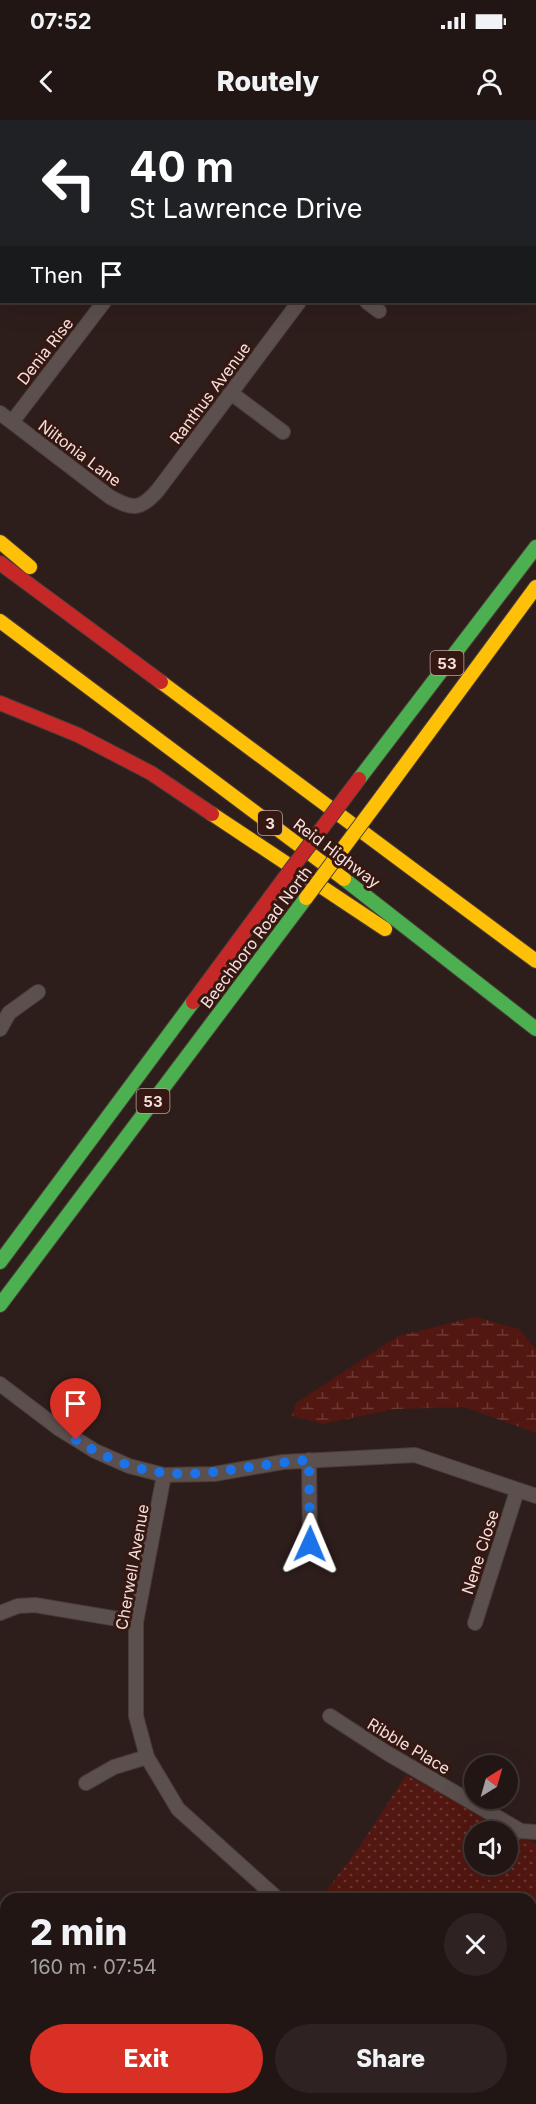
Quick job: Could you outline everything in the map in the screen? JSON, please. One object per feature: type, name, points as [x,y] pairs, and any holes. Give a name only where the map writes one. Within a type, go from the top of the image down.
[{"type":"main road","points":[[0,542],[241,742]]},
{"type":"main road","name":"Beechboro Road North","points":[[0,1262],[283,880],[536,547]]},
{"type":"main road","name":"Reid Highway","points":[[0,562],[536,961]]},
{"type":"main road","name":"Beechboro Road North","points":[[0,1305],[536,587]]},
{"type":"main road","name":"Reid Highway","points":[[0,621],[330,868],[536,1029]]},
{"type":"main road","points":[[0,703],[78,735],[151,773],[428,958],[536,1036]]},
{"type":"street","name":"Denia Rise","points":[[12,422],[103,303]]},
{"type":"street","name":"Ranthus Avenue","points":[[146,504],[298,303]]},
{"type":"street","points":[[368,303],[379,311]]},
{"type":"street","points":[[231,393],[283,432]]},
{"type":"street","name":"Niltonia Lane","points":[[0,413],[110,497],[131,506],[146,504]]},
{"type":"street","points":[[0,1029],[9,1013],[38,992]]},
{"type":"street","points":[[0,1384],[58,1428],[95,1451],[129,1466],[164,1475],[214,1474],[309,1460],[415,1455],[536,1496]]},
{"type":"street","points":[[309,1460],[310,1544]]},
{"type":"street","name":"Cherwell Avenue","points":[[164,1475],[136,1622],[136,1716],[147,1757],[178,1809],[268,1893]]},
{"type":"street","name":"Nene Close","points":[[475,1623],[517,1491]]},
{"type":"street","points":[[0,1613],[18,1606],[35,1605],[136,1622]]},
{"type":"street","name":"Ribble Place","points":[[330,1716],[521,1831],[536,1832]]},
{"type":"street","points":[[86,1783],[114,1767],[147,1757]]},
{"type":"green space","points":[[475,1317],[519,1329],[536,1349],[536,1433],[464,1407],[395,1409],[323,1424],[292,1416],[296,1403],[398,1336]]},
{"type":"green space","points":[[406,1775],[464,1806],[464,1809],[470,1809],[493,1821],[464,1821],[464,1875],[518,1875],[518,1834],[536,1844],[536,1893],[325,1893],[360,1846]]},
{"type":"traffic: fast","points":[[359,779],[536,547]]},
{"type":"traffic: fast","points":[[344,879],[536,1029]]},
{"type":"traffic: fast","points":[[0,1305],[306,898]]},
{"type":"traffic: fast","points":[[0,1262],[193,1002]]},
{"type":"traffic: slow","points":[[0,542],[30,567]]},
{"type":"traffic: slow","points":[[382,796],[536,587]]},
{"type":"traffic: slow","points":[[0,621],[344,879]]},
{"type":"traffic: slow","points":[[161,682],[536,961]]},
{"type":"traffic: slow","points":[[306,898],[382,796]]},
{"type":"traffic: slow","points":[[212,814],[385,929]]},
{"type":"traffic: jam","points":[[0,563],[161,682]]},
{"type":"traffic: jam","points":[[0,703],[78,735],[151,773],[212,814]]},
{"type":"traffic: jam","points":[[283,880],[359,779]]},
{"type":"traffic: jam","points":[[193,1002],[283,880]]},
{"type":"route","points":[[76,1440],[129,1466],[164,1475],[214,1474],[283,1462],[309,1460],[310,1544]]}]
